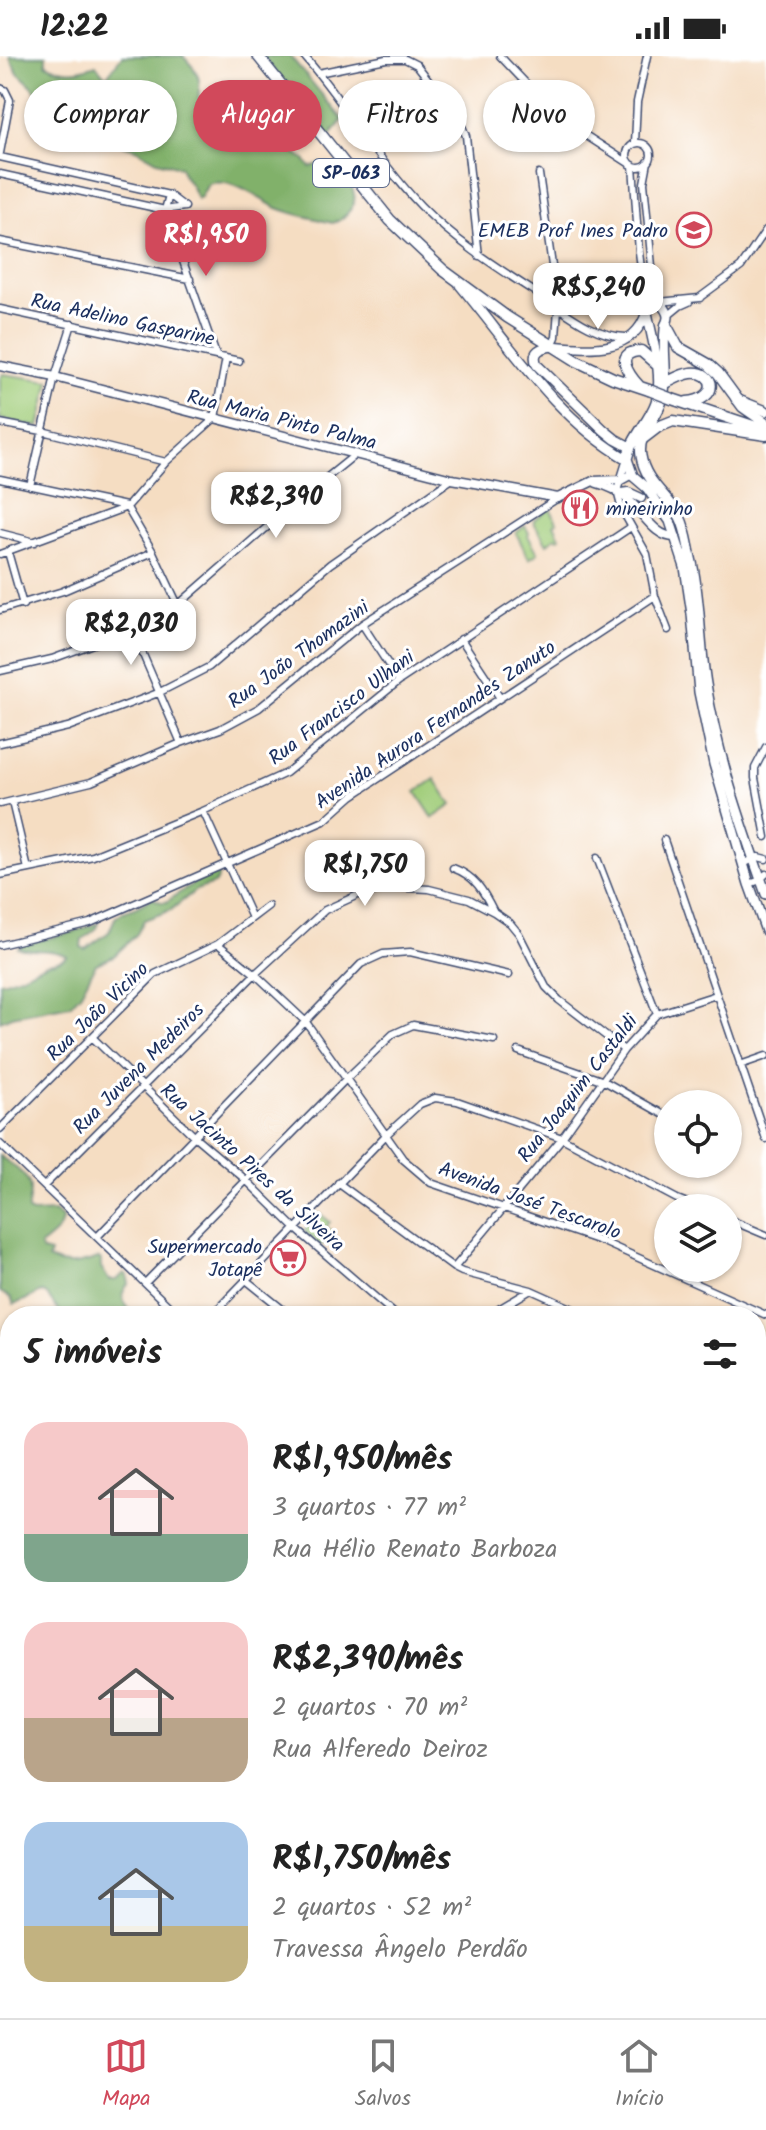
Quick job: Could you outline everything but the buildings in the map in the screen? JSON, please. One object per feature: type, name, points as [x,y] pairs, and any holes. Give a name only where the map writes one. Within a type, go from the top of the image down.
[{"type":"main road","name":"SP-063","points":[[258,56],[390,220],[455,280],[577,361],[613,378],[766,432]]},
{"type":"main road","points":[[455,280],[519,362],[575,419],[627,460]]},
{"type":"main road","points":[[766,894],[764,877],[748,861],[714,764],[699,692],[685,567],[676,537],[670,521],[647,488],[632,474],[627,460],[630,447],[655,403],[659,382],[647,312],[649,307],[659,302],[665,309],[666,383],[661,405],[641,440],[640,453],[643,467],[680,517],[683,528],[693,571],[710,709],[748,861],[749,884],[766,931]]},
{"type":"main road","points":[[650,329],[658,333],[666,323]]},
{"type":"main road","points":[[666,323],[678,347],[712,367],[736,399],[766,423]]},
{"type":"main road","points":[[552,346],[540,348],[535,356],[537,365],[604,430],[630,447]]},
{"type":"main road","points":[[645,389],[627,372],[625,362],[628,356],[641,351],[656,364]]},
{"type":"main road","points":[[666,383],[690,373],[700,373],[709,380],[711,389],[698,401],[676,400]]},
{"type":"main road","points":[[736,399],[766,411]]},
{"type":"main road","points":[[641,440],[658,427],[673,421],[766,432]]},
{"type":"main road","points":[[627,460],[640,453]]},
{"type":"main road","points":[[632,474],[651,480]]},
{"type":"main road","points":[[676,537],[683,528]]},
{"type":"street","points":[[304,56],[382,160],[422,206],[479,256],[568,315],[611,336],[633,336]]},
{"type":"street","points":[[500,56],[541,99],[579,131],[632,165],[642,167],[648,162]]},
{"type":"street","points":[[539,174],[558,308],[556,337],[552,346],[597,348],[626,341],[643,325],[647,312],[632,165],[627,153],[634,144],[637,102],[647,56]]},
{"type":"street","points":[[318,73],[386,59],[405,59],[417,65],[459,119],[466,136],[479,256]]},
{"type":"street","points":[[0,88],[5,90],[10,100],[0,155],[169,195],[185,207],[165,210],[0,174]]},
{"type":"street","points":[[609,150],[641,144],[648,147],[651,155],[644,183],[654,287],[659,302],[700,298]]},
{"type":"street","points":[[169,195],[165,210],[216,355]]},
{"type":"street","points":[[666,323],[680,306],[700,298],[741,267],[766,230]]},
{"type":"street","points":[[0,241],[190,279]]},
{"type":"street","name":"Rua Adelino Gasparine","points":[[0,309],[239,361]]},
{"type":"street","points":[[30,486],[55,377],[72,324]]},
{"type":"street","points":[[23,605],[4,553],[127,507],[166,462],[215,418],[226,358]]},
{"type":"street","name":"Rua Maria Pinto Palma","points":[[1,367],[55,377],[452,479],[558,498]]},
{"type":"street","points":[[0,423],[166,462]]},
{"type":"street","points":[[0,671],[52,659],[132,629],[178,605],[356,454]]},
{"type":"street","points":[[627,460],[619,492],[622,510],[647,554],[655,596],[668,630]]},
{"type":"street","points":[[593,481],[621,480],[632,474]]},
{"type":"street","points":[[0,479],[127,507],[178,605]]},
{"type":"street","points":[[0,743],[68,727],[158,693],[209,667],[330,564],[452,479]]},
{"type":"street","points":[[593,481],[619,492],[653,527],[667,537],[676,537]]},
{"type":"street","name":"Rua João Thomazini","points":[[0,804],[91,782],[220,729],[259,708],[362,624],[558,498],[593,481]]},
{"type":"street","points":[[619,492],[641,498]]},
{"type":"street","name":"Rua Francisco Ulhani","points":[[0,875],[93,856],[286,773],[399,681],[631,527]]},
{"type":"street","points":[[0,533],[35,542]]},
{"type":"street","points":[[0,610],[63,591],[153,552]]},
{"type":"street","name":"Avenida Aurora Fernandes Zanuto","points":[[0,945],[90,923],[324,821],[352,796],[655,596]]},
{"type":"street","points":[[362,624],[399,681]]},
{"type":"street","points":[[132,629],[181,743]]},
{"type":"street","points":[[461,639],[500,698]]},
{"type":"street","points":[[766,747],[755,768],[755,778],[766,837]]},
{"type":"street","points":[[12,802],[28,869]]},
{"type":"street","points":[[203,811],[252,918]]},
{"type":"street","points":[[664,840],[766,1139]]},
{"type":"street","points":[[748,861],[758,857],[766,859]]},
{"type":"street","points":[[597,858],[657,1014]]},
{"type":"street","points":[[453,868],[470,874],[494,912],[519,934],[546,987],[624,1050]]},
{"type":"street","points":[[749,884],[764,877]]},
{"type":"street","name":"Rua Juvena Medeiros","points":[[44,1186],[255,974],[325,910],[360,894],[393,887],[429,889],[469,899],[494,912]]},
{"type":"street","name":"Rua João Vicino","points":[[0,1129],[155,974],[218,944],[268,906]]},
{"type":"street","points":[[218,944],[306,1022],[387,1134]]},
{"type":"street","points":[[97,1237],[361,964],[383,954],[410,952],[509,975]]},
{"type":"street","name":"Rua Joaquim Castaldi","points":[[454,1268],[562,1138],[624,1050],[657,1014],[716,995]]},
{"type":"street","points":[[145,1283],[393,1034],[413,1025],[494,1040]]},
{"type":"street","name":"Rua Jacinto Pires da Silveira","points":[[92,1037],[194,1136],[385,1306]]},
{"type":"street","points":[[518,1051],[604,1081],[654,1109]]},
{"type":"street","points":[[740,1065],[766,1056]]},
{"type":"street","points":[[221,1306],[387,1134],[420,1104],[435,1098],[457,1101],[562,1138],[668,1194]]},
{"type":"street","name":"Avenida José Tescarolo","points":[[387,1134],[403,1159],[431,1183],[603,1242],[746,1306]]},
{"type":"street","points":[[0,1144],[169,1306]]},
{"type":"street","points":[[338,1183],[454,1268],[531,1290],[567,1306]]},
{"type":"street","points":[[742,1225],[766,1235]]},
{"type":"street","points":[[246,1280],[278,1306]]},
{"type":"street","points":[[504,1306],[531,1290]]},
{"type":"green space","points":[[9,56],[46,56],[46,64],[65,70],[96,65],[106,77],[122,56],[183,56],[193,67],[198,80],[193,80],[193,152],[294,152],[310,167],[328,164],[343,174],[354,194],[353,203],[345,216],[332,223],[277,208],[227,183],[208,184],[197,199],[180,167],[157,161],[141,152],[177,152],[177,80],[26,80]]},
{"type":"green space","points":[[263,56],[290,56],[310,80],[281,80]]},
{"type":"green space","points":[[322,95],[338,114],[338,126],[326,140],[322,135]]},
{"type":"green space","points":[[3,374],[50,381],[39,427],[0,419],[0,378]]},
{"type":"green space","points":[[550,508],[560,537],[547,544],[533,521]]},
{"type":"green space","points":[[525,526],[538,553],[529,559],[516,533]]},
{"type":"green space","points":[[435,779],[452,805],[433,818],[416,792]]},
{"type":"green space","points":[[213,873],[218,874],[214,884],[196,890],[171,910],[144,920],[137,934],[114,956],[96,964],[81,993],[70,1005],[0,1021],[0,982],[67,956],[18,948],[21,945],[99,923],[82,940],[81,947],[85,949],[109,932],[115,918],[123,912],[152,898],[166,902]]},
{"type":"green space","points":[[0,1156],[27,1180],[30,1191],[28,1211],[54,1212],[62,1218],[57,1230],[40,1246],[42,1251],[50,1253],[48,1259],[74,1264],[99,1258],[109,1280],[117,1280],[124,1273],[129,1283],[123,1292],[126,1306],[55,1306],[41,1292],[14,1304],[11,1298],[0,1292]]},
{"type":"green space","points":[[319,1213],[330,1222],[326,1227],[333,1232],[321,1246],[304,1231]]},
{"type":"place","name":"EMEB Prof Ines Padro","points":[[694,230]]},
{"type":"place","name":"mineirinho","points":[[580,508]]},
{"type":"place","name":"Supermercado Jotapê","points":[[288,1258]]}]
